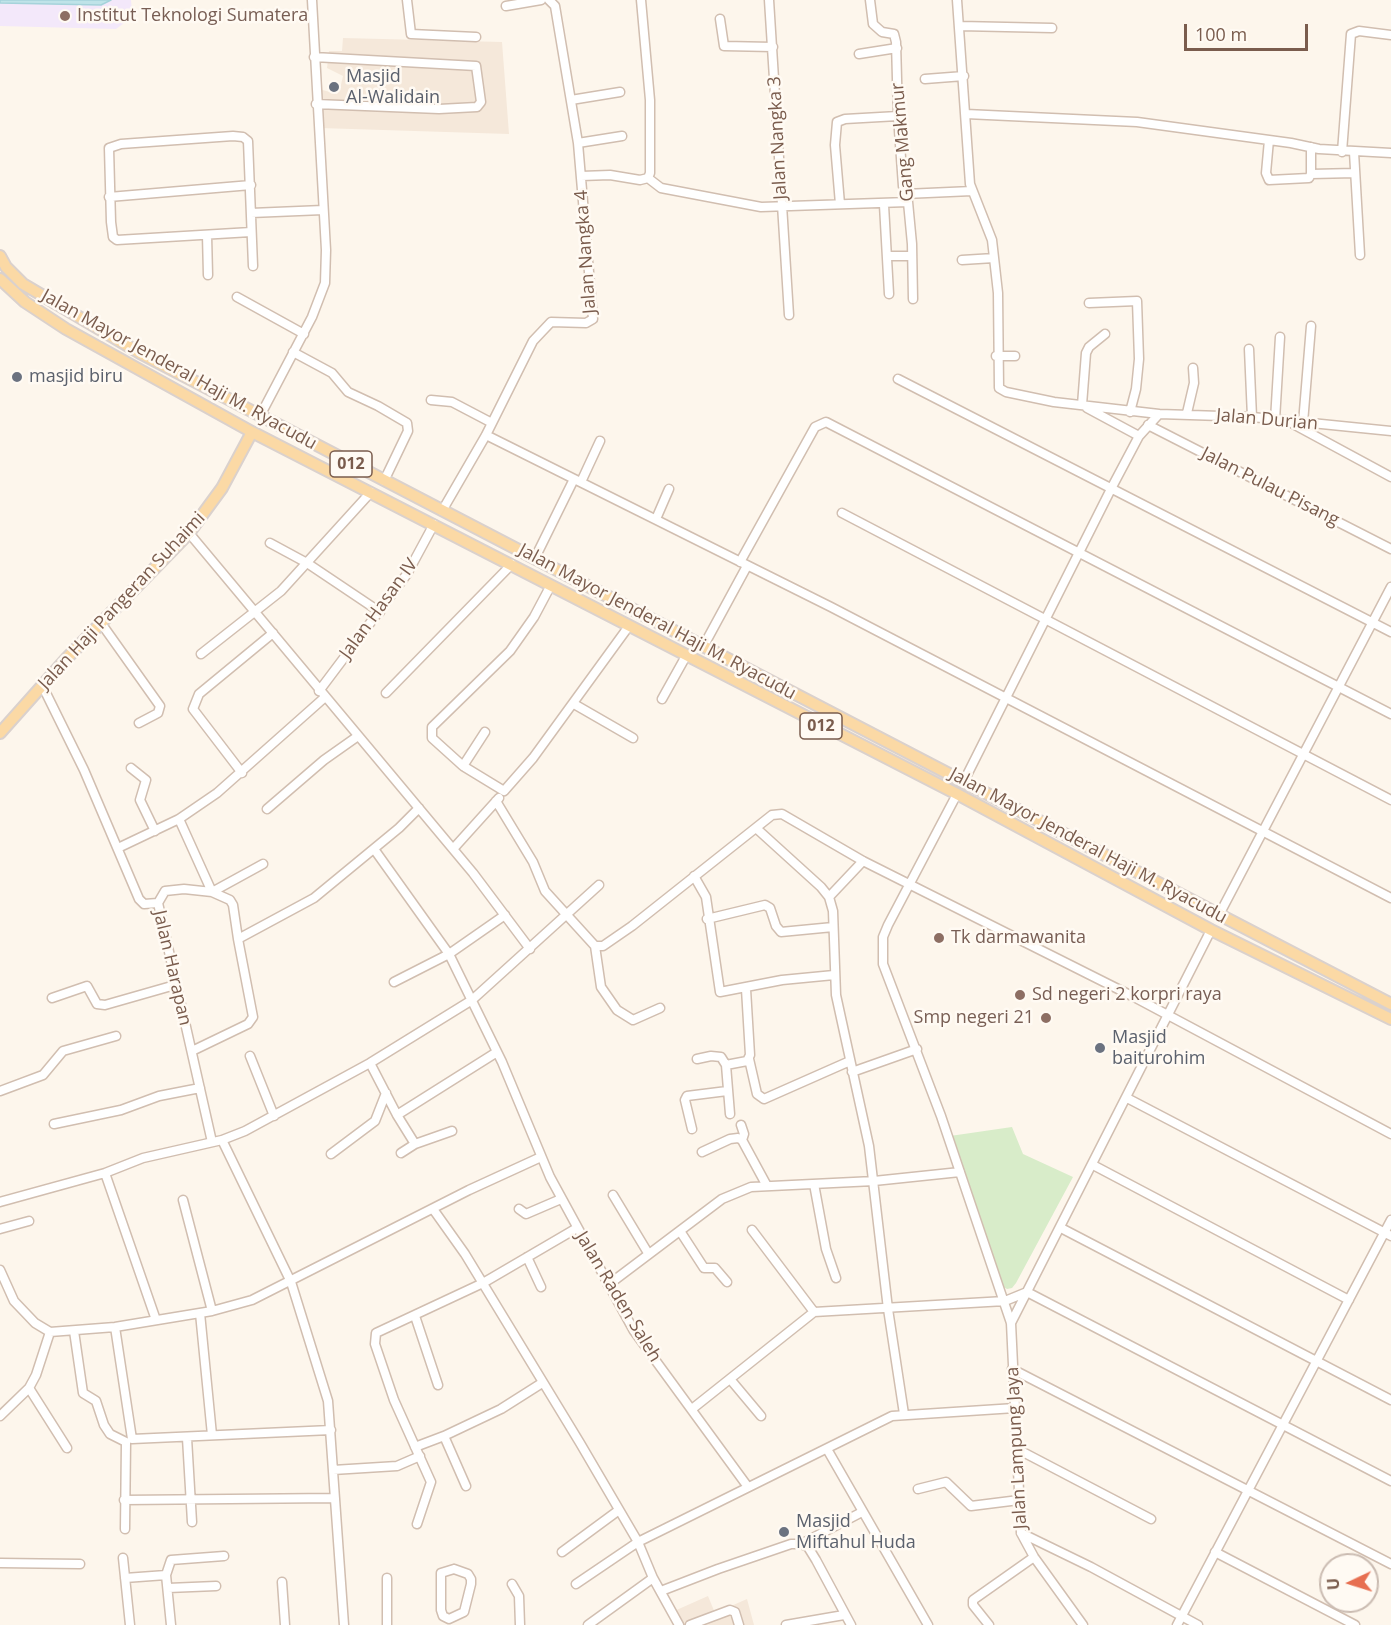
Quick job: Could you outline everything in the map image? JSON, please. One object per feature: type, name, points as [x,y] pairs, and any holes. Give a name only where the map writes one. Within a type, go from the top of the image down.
[{"type":"main road","name":"Jalan Mayor Jenderal Haji M. Ryacudu","points":[[0,255],[6,267],[22,284],[105,333],[384,481],[1391,1004]]},
{"type":"main road","name":"Jalan Mayor Jenderal Haji M. Ryacudu","points":[[0,279],[11,292],[97,347],[252,432],[957,794],[1211,930],[1391,1019]]},
{"type":"main road","points":[[97,347],[105,333]]},
{"type":"main road","name":"Jalan Haji Pangeran Suhaimi","points":[[0,733],[101,623],[189,533],[222,488],[252,432]]},
{"type":"main road","points":[[564,573],[567,581],[577,588],[574,597]]},
{"type":"main road","points":[[588,586],[586,598],[601,606],[605,613]]},
{"type":"main road","points":[[1078,858],[1086,853],[1085,845]]},
{"type":"main road","points":[[1103,872],[1103,862],[1109,858]]},
{"type":"street","points":[[260,416],[304,334],[325,283],[312,0]]},
{"type":"street","points":[[407,0],[411,34],[476,37]]},
{"type":"street","points":[[506,6],[541,0]]},
{"type":"street","name":"Jalan Nangka 4","points":[[442,511],[486,435],[533,340],[551,322],[586,323],[593,319],[578,143],[555,6],[549,0]]},
{"type":"street","points":[[581,176],[610,175],[648,178],[652,139],[647,51],[641,0]]},
{"type":"street","name":"Jalan Nangka 3","points":[[648,178],[661,188],[761,207],[782,208],[769,0]]},
{"type":"street","points":[[859,54],[897,48],[894,34],[882,32],[873,24],[870,0]]},
{"type":"street","points":[[957,0],[972,191],[992,240],[998,293],[996,356],[1015,356]]},
{"type":"street","points":[[720,19],[724,46],[773,47]]},
{"type":"street","points":[[960,26],[1052,28]]},
{"type":"street","points":[[1342,152],[1351,34],[1359,31],[1391,34]]},
{"type":"street","name":"Gang Makmur","points":[[897,48],[898,116],[912,256],[913,298]]},
{"type":"street","points":[[314,57],[476,66],[481,102],[477,107],[440,109],[316,104]]},
{"type":"street","points":[[925,79],[964,76]]},
{"type":"street","points":[[571,100],[620,92]]},
{"type":"street","points":[[966,114],[1137,122],[1342,152],[1391,153]]},
{"type":"street","points":[[840,204],[835,145],[837,122],[845,119],[898,116]]},
{"type":"street","points":[[578,143],[622,136]]},
{"type":"street","points":[[251,232],[117,240],[113,237],[109,148],[121,144],[243,137],[248,141],[253,266]]},
{"type":"street","points":[[1269,140],[1267,178],[1305,179],[1311,174],[1356,173]]},
{"type":"street","points":[[1311,147],[1311,174]]},
{"type":"street","points":[[1354,152],[1360,255]]},
{"type":"street","points":[[110,197],[251,185]]},
{"type":"street","points":[[789,315],[782,208],[840,204],[884,205],[906,198],[972,191]]},
{"type":"street","points":[[884,205],[889,256],[889,294]]},
{"type":"street","points":[[251,213],[323,210]]},
{"type":"street","points":[[207,235],[208,275]]},
{"type":"street","points":[[889,256],[912,256]]},
{"type":"street","points":[[962,260],[994,258]]},
{"type":"street","points":[[0,287],[11,292]]},
{"type":"street","points":[[237,297],[304,334]]},
{"type":"street","points":[[1089,303],[1137,301],[1139,359],[1137,389],[1130,412]]},
{"type":"street","points":[[1303,423],[1311,326]]},
{"type":"street","points":[[1105,334],[1089,347],[1086,353],[1082,405],[1139,436]]},
{"type":"street","points":[[1275,420],[1280,337]]},
{"type":"street","points":[[1249,349],[1252,417]]},
{"type":"street","points":[[293,352],[332,373],[348,392],[406,423],[408,431],[384,481]]},
{"type":"street","name":"Jalan Durian","points":[[996,356],[997,384],[1002,391],[1130,412],[1252,417],[1391,431]]},
{"type":"street","points":[[1187,413],[1194,383],[1193,368]]},
{"type":"street","points":[[898,379],[1112,487],[1391,633]]},
{"type":"street","points":[[431,400],[453,402],[492,423]]},
{"type":"street","points":[[964,781],[1139,436],[1159,414]]},
{"type":"street","points":[[1288,421],[1391,477]]},
{"type":"street","points":[[703,647],[743,564],[815,427],[826,422],[1391,714]]},
{"type":"street","name":"Jalan Pulau Pisang","points":[[1148,425],[1391,549]]},
{"type":"street","points":[[486,435],[656,519],[1391,898]]},
{"type":"street","points":[[535,558],[600,441]]},
{"type":"street","points":[[656,519],[669,489]]},
{"type":"street","points":[[201,654],[280,591],[371,492]]},
{"type":"street","points":[[842,513],[1391,800]]},
{"type":"street","name":"Jalan Hasan IV","points":[[118,848],[179,819],[242,773],[322,695],[407,574],[434,524]]},
{"type":"street","points":[[189,533],[453,849],[530,949]]},
{"type":"street","points":[[270,543],[307,563],[380,612]]},
{"type":"street","points":[[386,693],[512,564]]},
{"type":"street","points":[[504,791],[463,766],[432,738],[432,727],[510,651],[534,616],[551,585]]},
{"type":"street","points":[[1219,915],[1391,587]]},
{"type":"street","points":[[101,623],[160,706],[158,713],[140,723]]},
{"type":"street","points":[[453,849],[496,801],[574,704],[629,626]]},
{"type":"street","points":[[242,773],[193,709],[199,694],[273,633]]},
{"type":"street","points":[[662,699],[686,656]]},
{"type":"street","name":"Jalan Harapan","points":[[42,686],[84,770],[139,899],[144,904],[158,903],[212,1142]]},
{"type":"street","points":[[574,704],[633,738]]},
{"type":"street","points":[[463,766],[486,732]]},
{"type":"street","points":[[267,809],[324,760],[358,736]]},
{"type":"street","points":[[130,768],[146,780],[140,800],[155,831]]},
{"type":"street","points":[[957,794],[908,883],[883,937],[882,955],[886,974],[918,1049],[1011,1323]]},
{"type":"street","points":[[496,801],[533,862],[543,887],[595,946],[601,987],[617,1010],[633,1020],[660,1008]]},
{"type":"street","points":[[238,939],[314,898],[374,849],[419,808]]},
{"type":"street","points":[[595,946],[603,946],[632,926],[774,814],[782,814],[863,861],[1169,1017],[1391,1134]]},
{"type":"street","points":[[179,819],[212,892]]},
{"type":"street","points":[[756,828],[829,897],[833,911],[834,975],[874,1180],[888,1309],[904,1414]]},
{"type":"street","name":"Jalan Raden Saleh","points":[[374,849],[449,954],[497,1052],[561,1199],[634,1331],[748,1487]]},
{"type":"street","points":[[829,897],[863,861]]},
{"type":"street","points":[[212,892],[263,864]]},
{"type":"street","points":[[694,876],[704,890],[719,991],[746,989],[782,980],[834,975]]},
{"type":"street","points":[[0,1202],[105,1173],[143,1158],[222,1140],[274,1116],[370,1063],[472,1000],[599,885]]},
{"type":"street","points":[[158,903],[165,891],[169,889],[212,892],[230,900],[233,905],[253,1017],[248,1024],[192,1051]]},
{"type":"street","points":[[707,919],[765,905],[770,908],[776,926],[781,932],[833,927]]},
{"type":"street","points":[[394,982],[449,954],[505,915]]},
{"type":"street","points":[[1011,1323],[1169,1017],[1211,930]]},
{"type":"street","points":[[52,998],[87,986],[97,1004],[105,1005],[175,985]]},
{"type":"street","points":[[746,989],[749,1059],[757,1095],[764,1099],[850,1061]]},
{"type":"street","points":[[0,1091],[43,1075],[63,1052],[116,1036]]},
{"type":"street","points":[[852,1072],[918,1049]]},
{"type":"street","points":[[397,1115],[497,1052]]},
{"type":"street","points":[[250,1056],[274,1116]]},
{"type":"street","points":[[697,1059],[711,1056],[721,1058],[726,1065],[730,1114]]},
{"type":"street","points":[[726,1065],[749,1059]]},
{"type":"street","points":[[370,1063],[415,1144]]},
{"type":"street","points":[[54,1124],[121,1110],[159,1096],[200,1088]]},
{"type":"street","points":[[692,1130],[685,1100],[687,1095],[727,1091]]},
{"type":"street","points":[[331,1154],[375,1121],[386,1093]]},
{"type":"street","points":[[1127,1098],[1388,1234]]},
{"type":"street","points":[[741,1125],[744,1134],[742,1140]]},
{"type":"street","points":[[401,1153],[415,1144],[452,1131]]},
{"type":"street","points":[[702,1152],[730,1139],[742,1140],[767,1186]]},
{"type":"street","points":[[222,1140],[291,1282],[328,1401],[344,1625]]},
{"type":"street","points":[[0,1270],[14,1301],[35,1323],[50,1332],[115,1327],[212,1311],[252,1300],[291,1282],[541,1157]]},
{"type":"street","points":[[1093,1165],[1349,1300]]},
{"type":"street","points":[[608,1285],[730,1194],[751,1187],[874,1180],[960,1172]]},
{"type":"street","points":[[105,1173],[156,1320]]},
{"type":"street","points":[[814,1184],[826,1249],[836,1278]]},
{"type":"street","points":[[614,1196],[648,1253]]},
{"type":"street","points":[[519,1209],[526,1214],[561,1199]]},
{"type":"street","points":[[183,1200],[212,1311]]},
{"type":"street","points":[[433,1209],[483,1283],[638,1542],[653,1578],[679,1625]]},
{"type":"street","points":[[1177,1625],[1315,1361],[1388,1234],[1391,1220]]},
{"type":"street","points":[[0,1229],[29,1221]]},
{"type":"street","points":[[417,1524],[431,1488],[420,1456],[394,1400],[375,1337],[378,1330],[415,1316],[483,1283],[577,1228]]},
{"type":"street","points":[[1061,1228],[1391,1400]]},
{"type":"street","points":[[752,1230],[814,1312]]},
{"type":"street","points":[[680,1231],[704,1268],[715,1268],[727,1282]]},
{"type":"street","points":[[527,1257],[541,1287]]},
{"type":"street","points":[[692,1409],[814,1312],[1005,1301],[1027,1292],[1391,1481]]},
{"type":"street","points":[[200,1313],[212,1436]]},
{"type":"street","points":[[415,1316],[438,1385]]},
{"type":"street","name":"Jalan Lampung Jaya","points":[[1011,1323],[1022,1533],[1034,1557],[1083,1625]]},
{"type":"street","points":[[115,1327],[129,1435]]},
{"type":"street","points":[[74,1331],[83,1393],[96,1401],[104,1425],[115,1436],[126,1442],[125,1529]]},
{"type":"street","points":[[0,1416],[29,1388],[45,1353],[50,1332]]},
{"type":"street","points":[[1012,1369],[1391,1564]]},
{"type":"street","points":[[730,1379],[761,1416]]},
{"type":"street","points":[[415,1447],[501,1409],[542,1383]]},
{"type":"street","points":[[29,1388],[67,1448]]},
{"type":"street","points":[[576,1584],[638,1542],[892,1416],[1015,1408]]},
{"type":"street","points":[[115,1436],[129,1435],[137,1441],[331,1430]]},
{"type":"street","points":[[444,1436],[466,1486]]},
{"type":"street","points":[[187,1438],[192,1522]]},
{"type":"street","points":[[827,1449],[927,1625]]},
{"type":"street","points":[[1019,1450],[1151,1519]]},
{"type":"street","points":[[333,1470],[398,1466],[420,1456]]},
{"type":"street","points":[[918,1489],[946,1482],[971,1506],[1019,1500]]},
{"type":"street","points":[[124,1500],[335,1498]]},
{"type":"street","points":[[562,1552],[619,1510]]},
{"type":"street","points":[[801,1544],[862,1512]]},
{"type":"street","points":[[1022,1533],[1198,1625]]},
{"type":"street","points":[[661,1591],[791,1544],[801,1544],[807,1547],[816,1560],[851,1625]]},
{"type":"street","points":[[1215,1552],[1355,1625]]},
{"type":"street","points":[[171,1625],[167,1565],[175,1558],[224,1556]]},
{"type":"street","points":[[989,1625],[974,1605],[974,1599],[1034,1557]]},
{"type":"street","points":[[123,1558],[130,1625]]},
{"type":"street","points":[[0,1563],[80,1564]]},
{"type":"street","points":[[454,1569],[468,1574],[471,1584],[464,1612],[449,1622],[441,1610],[441,1573],[454,1569]]},
{"type":"street","points":[[125,1578],[166,1575]]},
{"type":"street","points":[[387,1578],[387,1625]]},
{"type":"street","points":[[593,1624],[653,1578]]},
{"type":"street","points":[[282,1582],[285,1625]]},
{"type":"street","points":[[512,1584],[519,1596],[520,1625]]},
{"type":"street","points":[[168,1588],[216,1586]]},
{"type":"street","points":[[690,1625],[730,1610],[735,1612],[739,1625]]},
{"type":"street","points":[[786,1625],[844,1615]]},
{"type":"shaded area","name":"Institut Teknologi Sumatera","points":[[0,0],[131,0],[132,11],[127,21],[116,29],[0,26]]},
{"type":"shaded area","points":[[343,38],[502,42],[509,134],[320,128],[319,89],[337,94],[340,89],[343,76],[327,68],[329,51],[342,51]]},
{"type":"shaded area","points":[[708,1596],[715,1613],[747,1599],[754,1625],[678,1625],[672,1612]]},
{"type":"green space","points":[[1012,1127],[1023,1154],[1073,1177],[1016,1283],[1012,1288],[1007,1289],[1002,1286],[950,1136]]},
{"type":"water","points":[[0,0],[111,0],[101,5],[0,3]]},
{"type":"place","name":"Institut Teknologi Sumatera","points":[[65,16]]},
{"type":"place","name":"Masjid Al-Walidain","points":[[334,87]]},
{"type":"place","name":"masjid biru","points":[[17,377]]},
{"type":"place","name":"Tk darmawanita","points":[[939,938]]},
{"type":"place","name":"Sd negeri 2 korpri raya","points":[[1020,995]]},
{"type":"place","name":"Smp negeri 21","points":[[1046,1018]]},
{"type":"place","name":"Masjid baiturohim","points":[[1100,1048]]},
{"type":"place","name":"Masjid Miftahul Huda","points":[[784,1532]]}]
